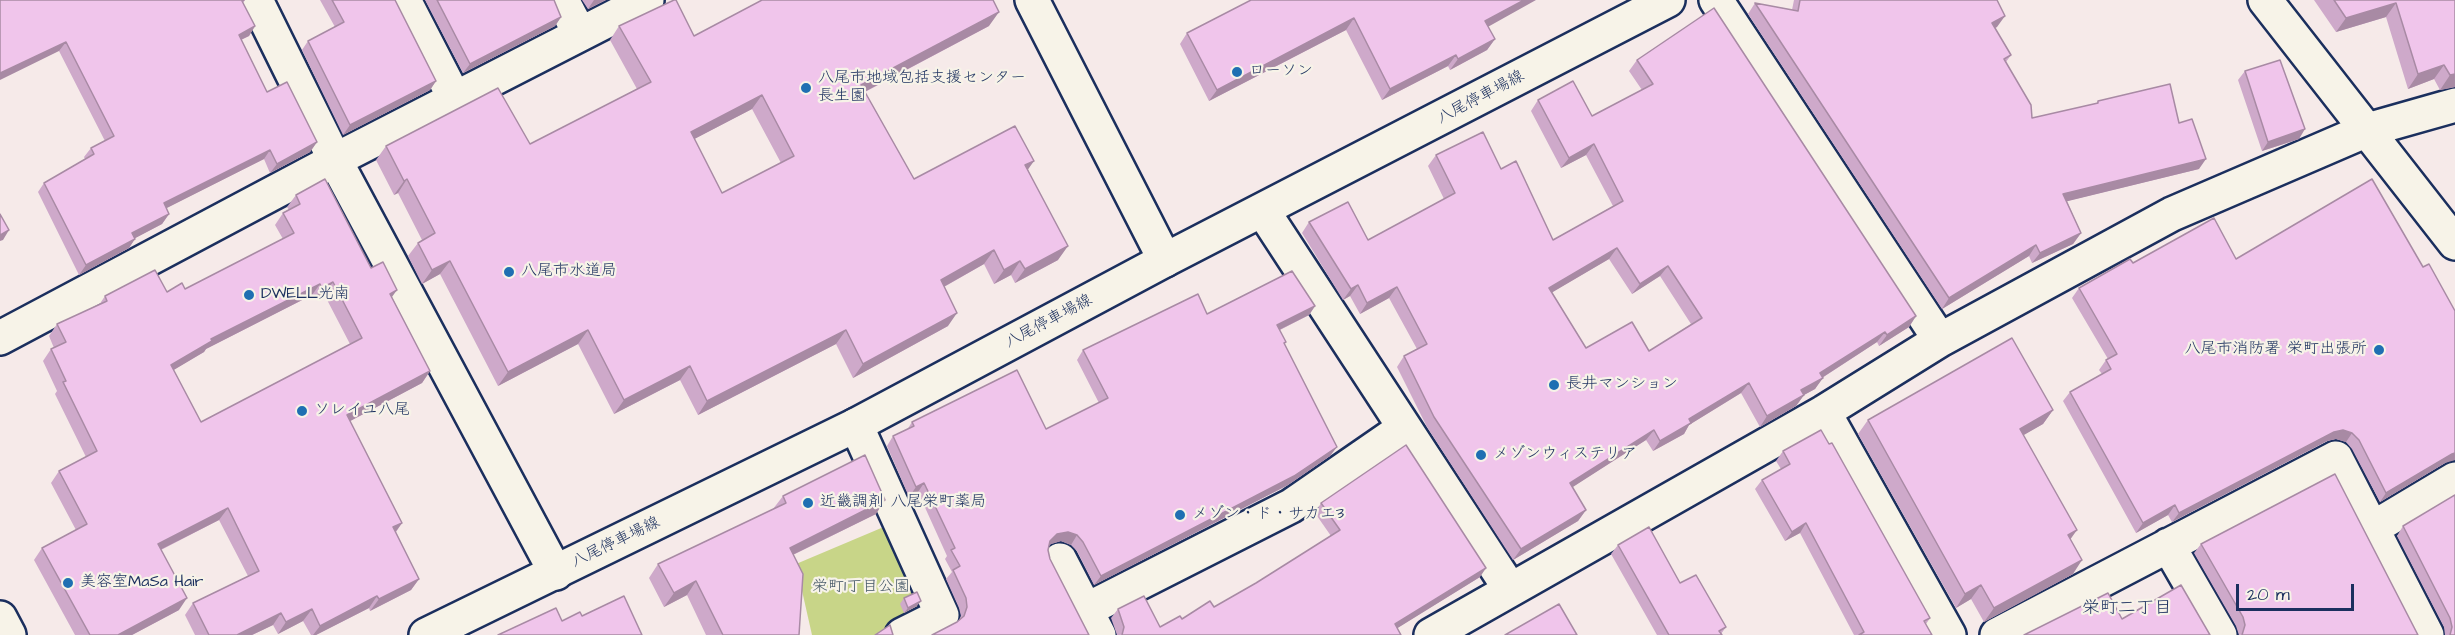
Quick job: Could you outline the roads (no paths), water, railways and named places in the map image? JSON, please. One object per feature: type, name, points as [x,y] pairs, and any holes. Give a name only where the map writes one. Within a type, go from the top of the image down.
[{"type":"street","points":[[256,0],[335,160],[556,573]]},
{"type":"street","points":[[404,0],[455,99]]},
{"type":"street","points":[[562,0],[580,34]]},
{"type":"street","points":[[0,338],[335,160],[647,0]]},
{"type":"street","points":[[1032,0],[1165,260]]},
{"type":"street","name":"八尾停車場線","points":[[426,635],[856,425],[1165,260],[1668,0]]},
{"type":"street","points":[[1716,0],[1940,340]]},
{"type":"street","points":[[2265,0],[2455,243]]},
{"type":"street","points":[[1445,631],[1510,589],[1824,412],[1940,340],[2172,214],[2367,130],[2455,105]]},
{"type":"street","points":[[1263,211],[1510,589]]},
{"type":"street","points":[[1824,412],[1949,635]]},
{"type":"street","points":[[856,425],[942,615],[902,635]]},
{"type":"street","points":[[1060,560],[1093,622],[1291,506],[1404,428]]},
{"type":"street","points":[[2008,632],[2168,545],[2336,458],[2427,635]]},
{"type":"street","points":[[2373,528],[2455,479]]},
{"type":"street","points":[[2168,545],[2220,635]]},
{"type":"street","points":[[0,618],[9,635]]},
{"type":"place","name":"ローソン","points":[[1237,72]]},
{"type":"place","name":"八尾市地域包括支援センター 長生園","points":[[806,88]]},
{"type":"place","name":"八尾市水道局","points":[[509,272]]},
{"type":"place","name":"DWELL光南","points":[[249,295]]},
{"type":"place","name":"八尾市消防署 栄町出張所","points":[[2379,350]]},
{"type":"place","name":"長井マンション","points":[[1554,385]]},
{"type":"place","name":"ソレイユ八尾","points":[[302,411]]},
{"type":"place","name":"メゾンウィステリア","points":[[1481,455]]},
{"type":"place","name":"近畿調剤 八尾栄町薬局","points":[[808,503]]},
{"type":"place","name":"メゾン・ド・サカエ3","points":[[1180,515]]},
{"type":"place","name":"美容室MaSa Hair","points":[[68,583]]},
{"type":"district","name":"栄町二丁目","points":[[2127,609]]},
{"type":"park label","name":"栄町1丁目公園","points":[[861,588]]}]
